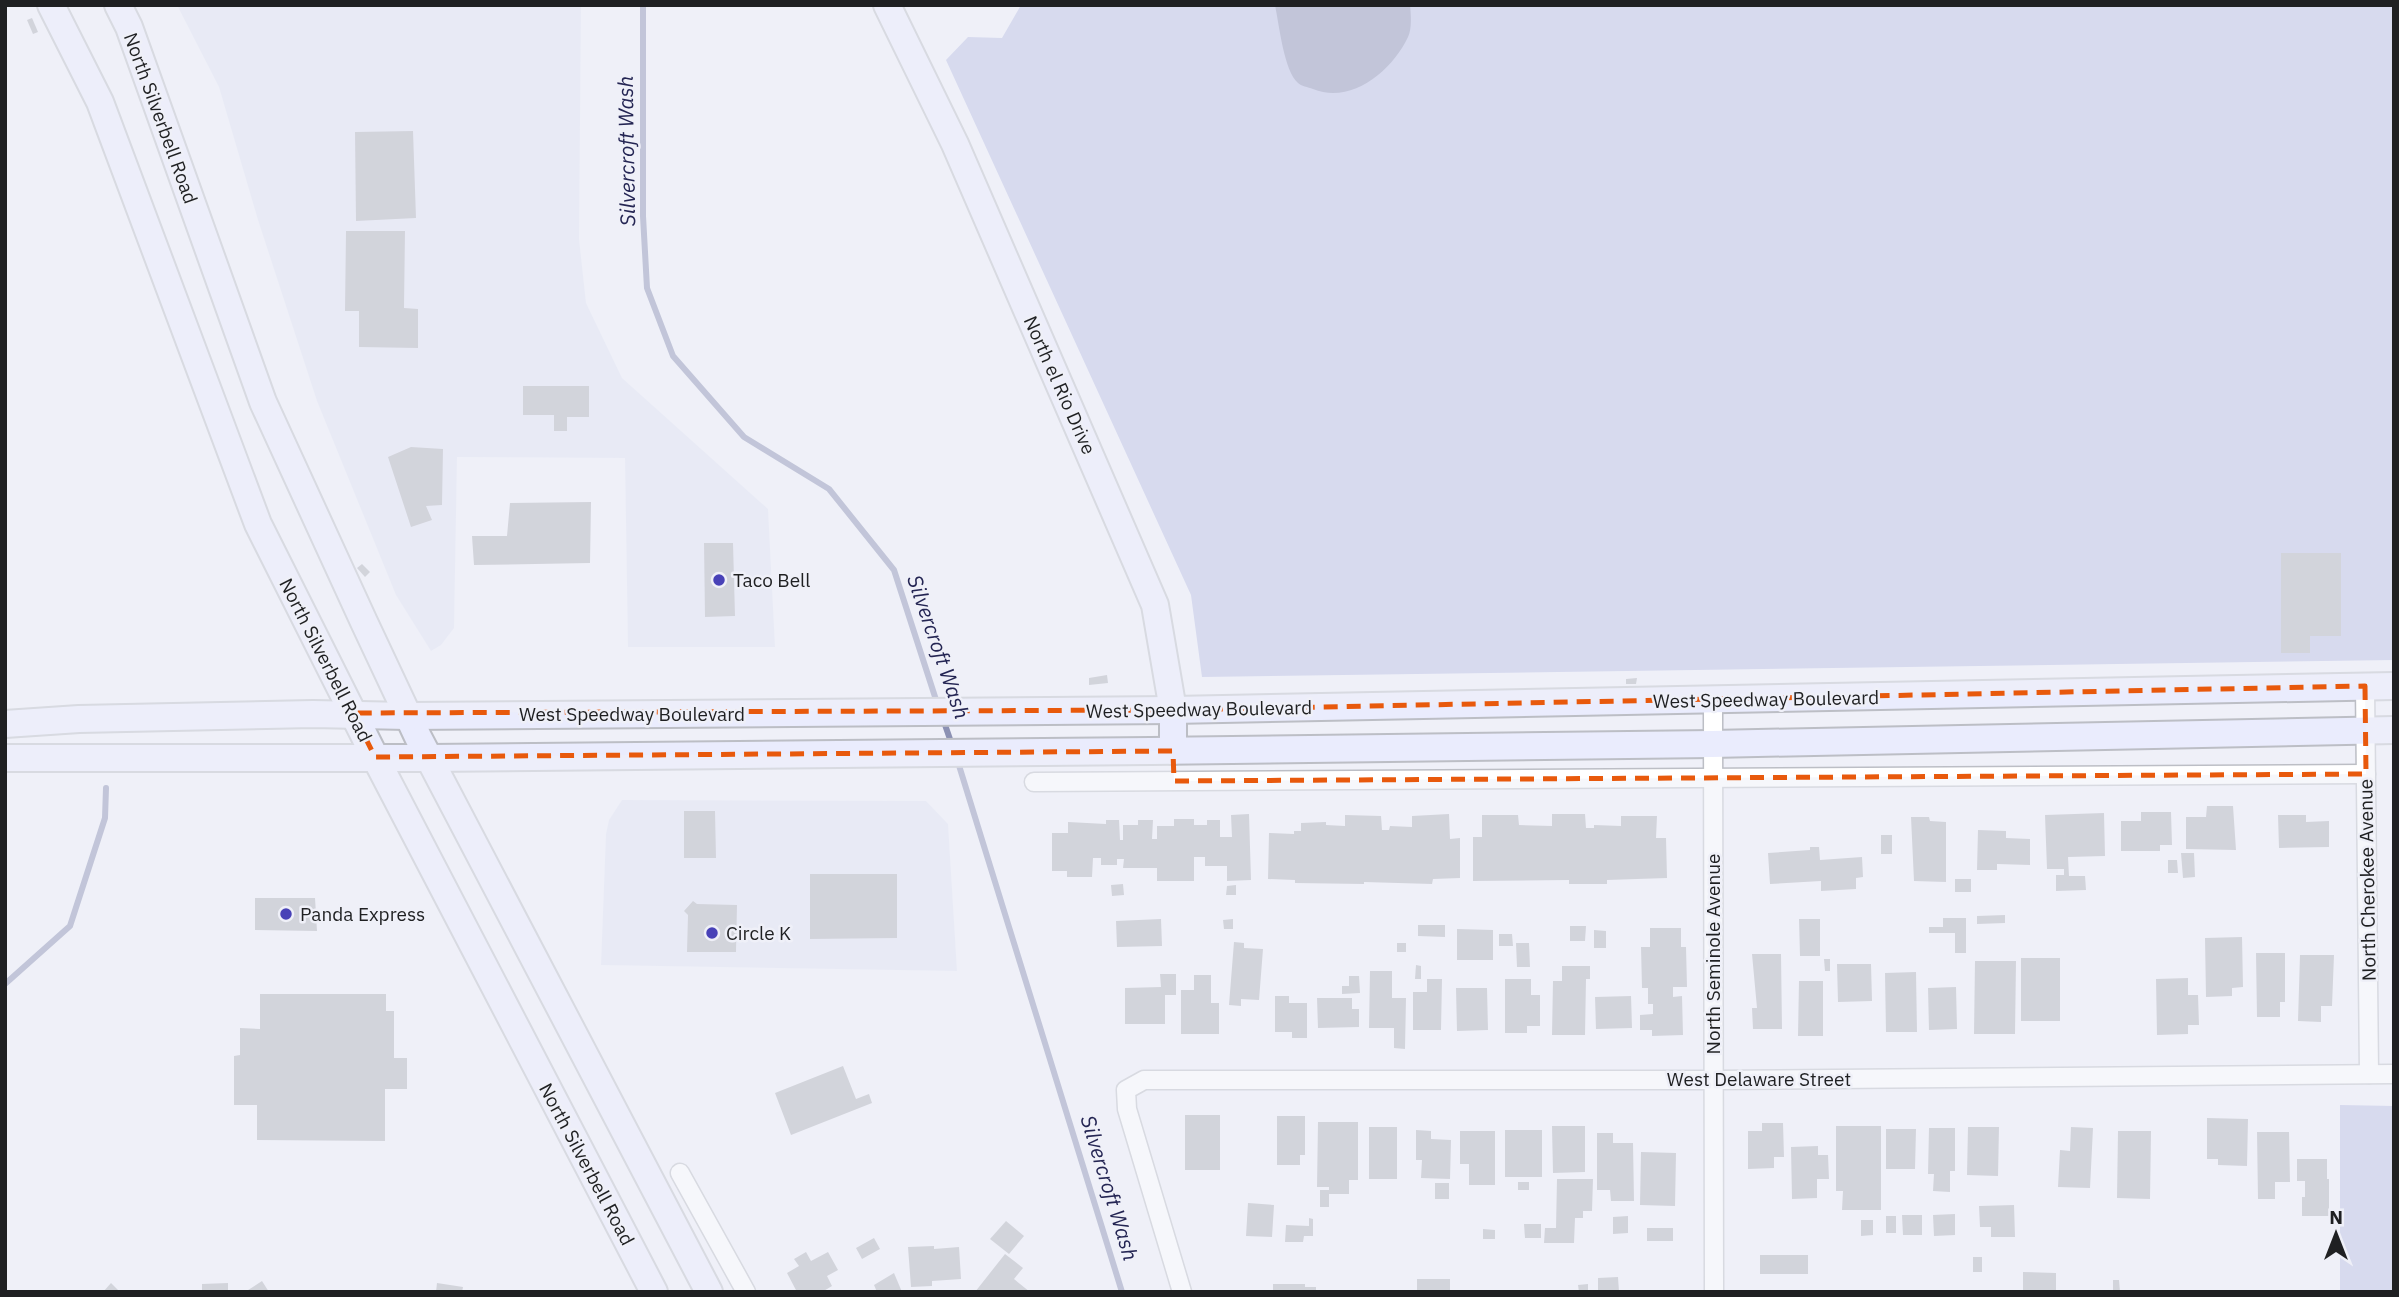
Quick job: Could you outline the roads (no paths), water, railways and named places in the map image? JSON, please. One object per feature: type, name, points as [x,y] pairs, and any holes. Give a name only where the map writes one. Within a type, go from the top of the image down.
[{"type":"main road","name":"North Silverbell Road","points":[[51,5],[100,102],[258,524],[375,757],[654,1292]]},
{"type":"main road","name":"North Silverbell Road","points":[[118,5],[129,27],[263,402],[407,716],[709,1292]]},
{"type":"main road","name":"North el Rio Drive","points":[[887,5],[955,144],[1155,605],[1173,710],[1173,751]]},
{"type":"main road","name":"West Speedway Boulevard","points":[[5,724],[79,719],[353,713],[407,716],[1173,710],[2394,685]]},
{"type":"main road","points":[[767,713],[768,754]]},
{"type":"main road","points":[[5,758],[429,758],[1173,751],[1712,744],[2394,730]]},
{"type":"street","name":"North Cherokee Avenue","points":[[2365,686],[2370,1074]]},
{"type":"street","name":"North Seminole Avenue","points":[[1713,700],[1714,1292]]},
{"type":"street","name":"North el Rio Drive","points":[[1173,751],[1174,782]]},
{"type":"street","points":[[1034,782],[2366,774]]},
{"type":"street","name":"West Delaware Street","points":[[1182,1292],[1127,1110],[1126,1090],[1144,1080],[1713,1080],[2394,1073]]},
{"type":"street","points":[[680,1172],[746,1292]]},
{"type":"waterway","name":"Silvercroft Wash","points":[[643,5],[643,216],[647,288],[673,356],[744,437],[829,489],[894,570],[938,706]]},
{"type":"waterway","name":"Silvercroft Wash","points":[[943,719],[952,745]]},
{"type":"waterway","name":"Silvercroft Wash","points":[[957,759],[1122,1292]]},
{"type":"waterway","points":[[5,984],[70,926],[105,818],[106,788]]},
{"type":"place","name":"Taco Bell","points":[[719,580]]},
{"type":"place","name":"Panda Express","points":[[286,914]]},
{"type":"place","name":"Circle K","points":[[712,933]]}]
